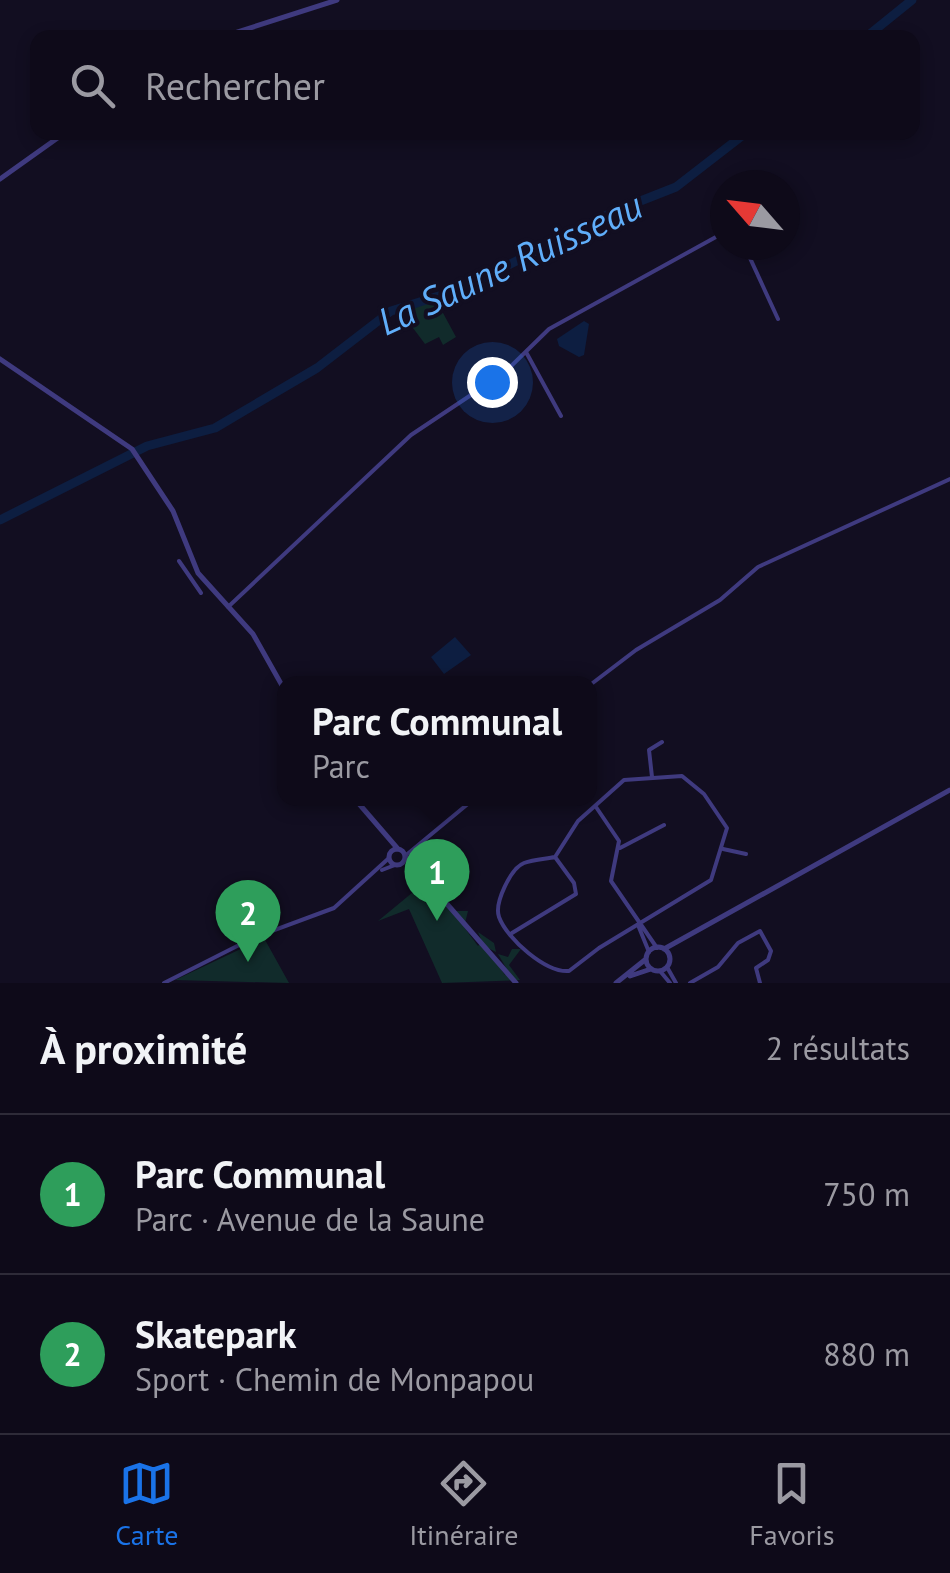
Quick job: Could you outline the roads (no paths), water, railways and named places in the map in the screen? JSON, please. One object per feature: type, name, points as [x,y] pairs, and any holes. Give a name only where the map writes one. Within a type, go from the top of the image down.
[{"type":"street","points":[[244,30],[337,0]]},
{"type":"street","points":[[0,180],[55,140]]},
{"type":"street","points":[[228,606],[411,435],[485,388],[569,316],[710,240]]},
{"type":"street","points":[[751,260],[778,318]]},
{"type":"street","points":[[526,352],[561,416]]},
{"type":"street","points":[[0,359],[129,446],[173,510],[198,573],[264,649],[278,676]]},
{"type":"street","points":[[597,680],[636,650],[720,600],[758,566],[950,479]]},
{"type":"street","points":[[179,561],[201,594]]},
{"type":"street","points":[[190,578],[198,573]]},
{"type":"street","points":[[652,777],[649,750],[662,742]]},
{"type":"street","points":[[597,805],[624,780],[682,776],[692,781],[727,828],[723,849],[711,880],[570,972],[541,966],[498,912],[514,871],[522,863],[555,857],[578,822],[596,806],[620,848]]},
{"type":"street","points":[[616,983],[660,948],[689,938],[858,838],[950,790]]},
{"type":"street","points":[[361,806],[516,983]]},
{"type":"street","points":[[164,983],[253,938],[327,911],[378,872],[390,855],[414,846],[465,806]]},
{"type":"street","points":[[664,825],[620,848],[610,881],[638,925],[670,957]]},
{"type":"street","points":[[386,837],[390,855],[398,865],[417,872]]},
{"type":"street","points":[[723,849],[746,854]]},
{"type":"street","points":[[398,865],[402,853]]},
{"type":"street","points":[[512,933],[576,894],[574,883],[555,857]]},
{"type":"street","points":[[378,872],[398,865]]},
{"type":"street","points":[[638,925],[651,969]]},
{"type":"street","points":[[690,983],[718,967],[738,943],[760,931],[771,951],[768,960],[756,968],[760,983]]},
{"type":"street","points":[[664,969],[689,938]]},
{"type":"street","points":[[623,978],[664,969]]},
{"type":"street","points":[[664,969],[673,983]]},
{"type":"water","points":[[584,321],[589,324],[584,355],[579,357],[559,346],[557,339]]},
{"type":"water","points":[[455,637],[471,655],[444,674],[431,657]]},
{"type":"waterway","name":"La Saune Ruisseau","points":[[875,30],[912,0]]},
{"type":"waterway","name":"La Saune Ruisseau","points":[[0,520],[147,446],[215,428],[317,368],[391,311],[461,289],[615,211],[676,187],[737,140]]},
{"type":"place","name":"Parc Communal","points":[[437,921]]},
{"type":"place","name":"Skatepark","points":[[248,962]]}]
